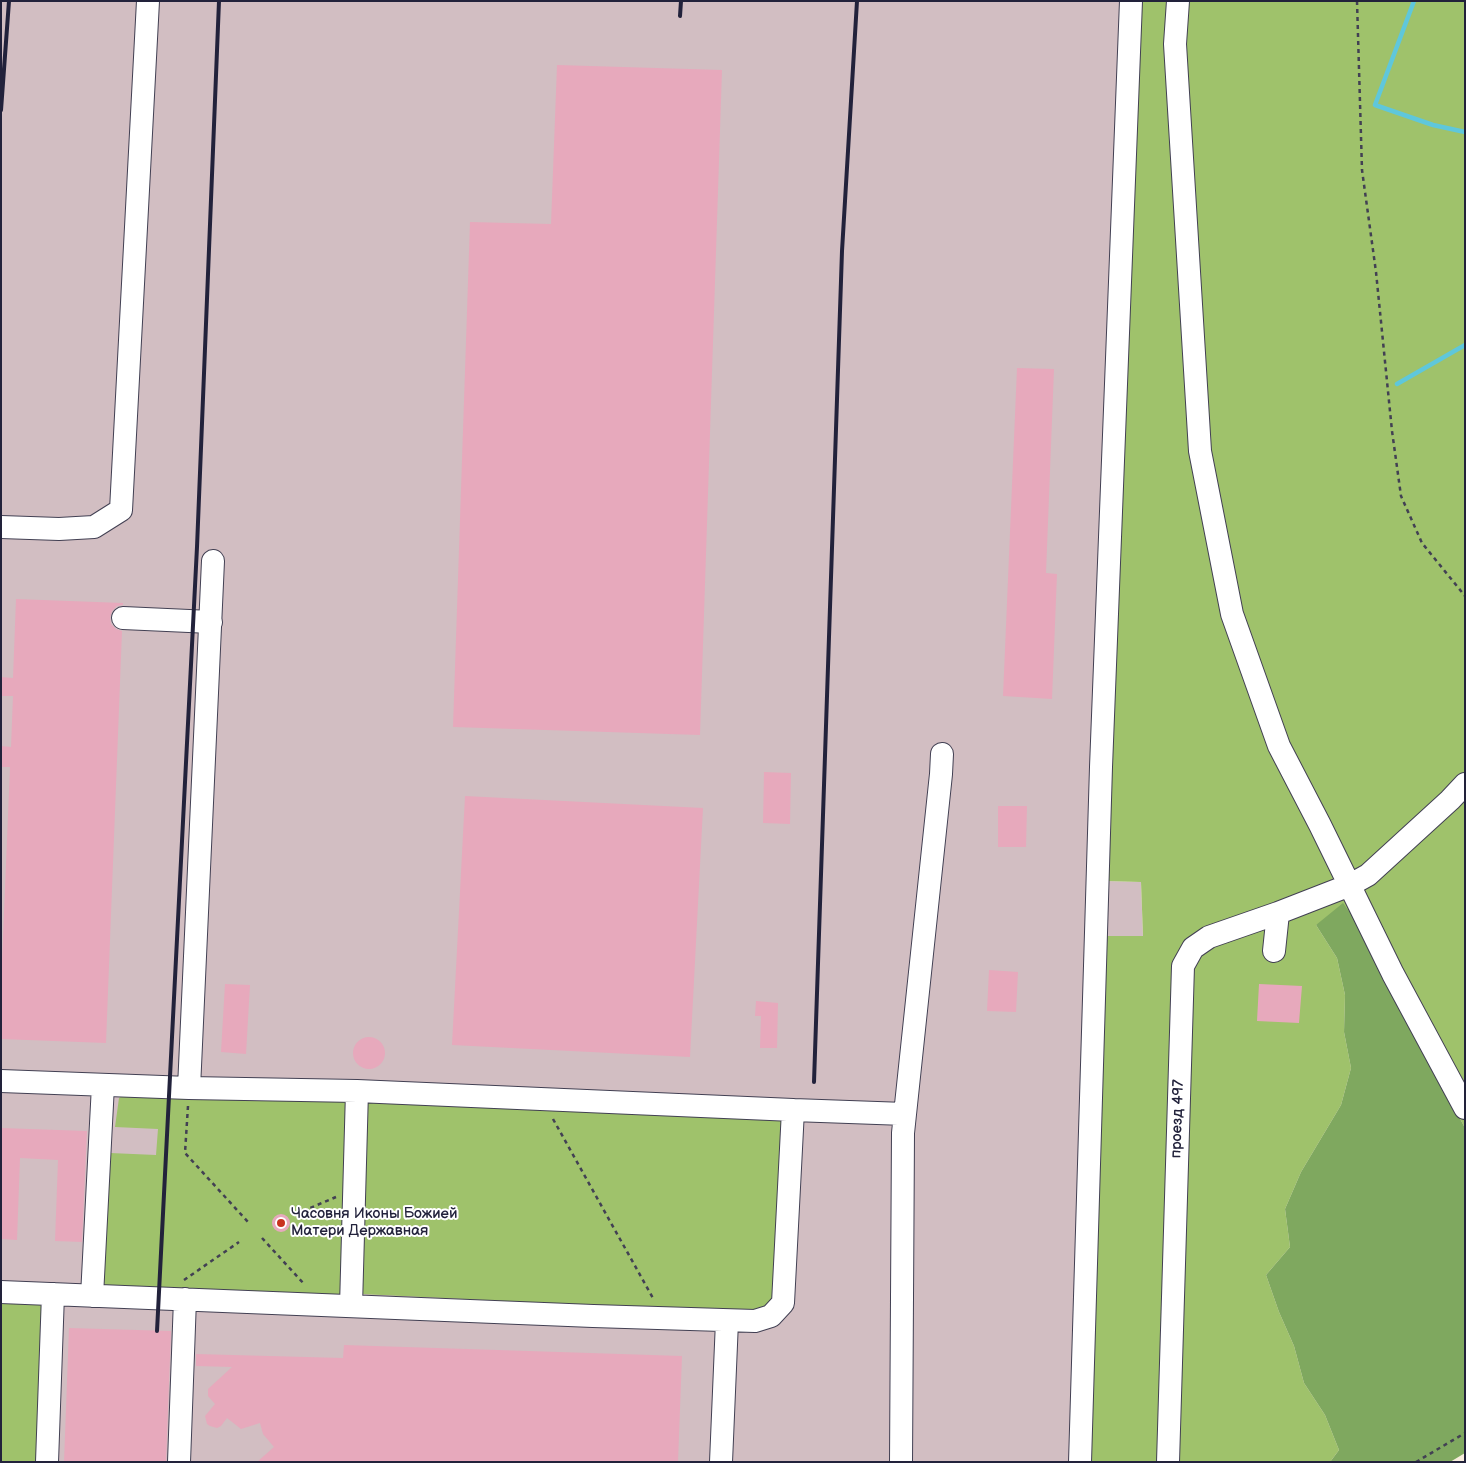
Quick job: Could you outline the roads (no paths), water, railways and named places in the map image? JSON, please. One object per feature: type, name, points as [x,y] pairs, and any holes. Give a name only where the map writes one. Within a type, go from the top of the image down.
[{"type":"lane","points":[[1,527],[59,529],[94,527],[120,510],[148,1]]},
{"type":"lane","points":[[1080,1462],[1101,767],[1131,1]]},
{"type":"lane","points":[[1178,1],[1175,44],[1200,451],[1232,614],[1278,746],[1350,885],[1393,974],[1465,1108]]},
{"type":"lane","points":[[189,1088],[214,561]]},
{"type":"lane","points":[[123,618],[211,622]]},
{"type":"lane","points":[[901,1462],[903,1133],[942,754]]},
{"type":"lane","name":"проезд 497","points":[[1168,1462],[1183,966],[1193,948],[1209,937],[1278,913],[1368,876],[1465,784]]},
{"type":"lane","points":[[1274,951],[1278,913]]},
{"type":"lane","points":[[1,1081],[189,1088],[357,1090],[905,1114]]},
{"type":"lane","points":[[92,1296],[104,1085]]},
{"type":"lane","points":[[351,1306],[357,1090]]},
{"type":"lane","points":[[1,1292],[92,1296],[184,1290],[323,1305],[754,1321],[771,1316],[783,1303],[793,1110]]},
{"type":"lane","points":[[179,1462],[184,1290]]},
{"type":"lane","points":[[47,1462],[54,1294]]},
{"type":"lane","points":[[721,1462],[727,1321]]},
{"type":"waterway","points":[[1414,1],[1375,105],[1433,125],[1465,132]]},
{"type":"waterway","points":[[1397,384],[1465,345]]},
{"type":"railway","points":[[1,110],[9,1]]},
{"type":"railway","points":[[157,1331],[197,547],[219,1]]},
{"type":"railway","points":[[680,16],[681,1]]},
{"type":"railway","points":[[814,1082],[842,251],[857,1]]},
{"type":"place","name":"Часовня Иконы Божией Матери Державная","points":[[281,1223]]}]
